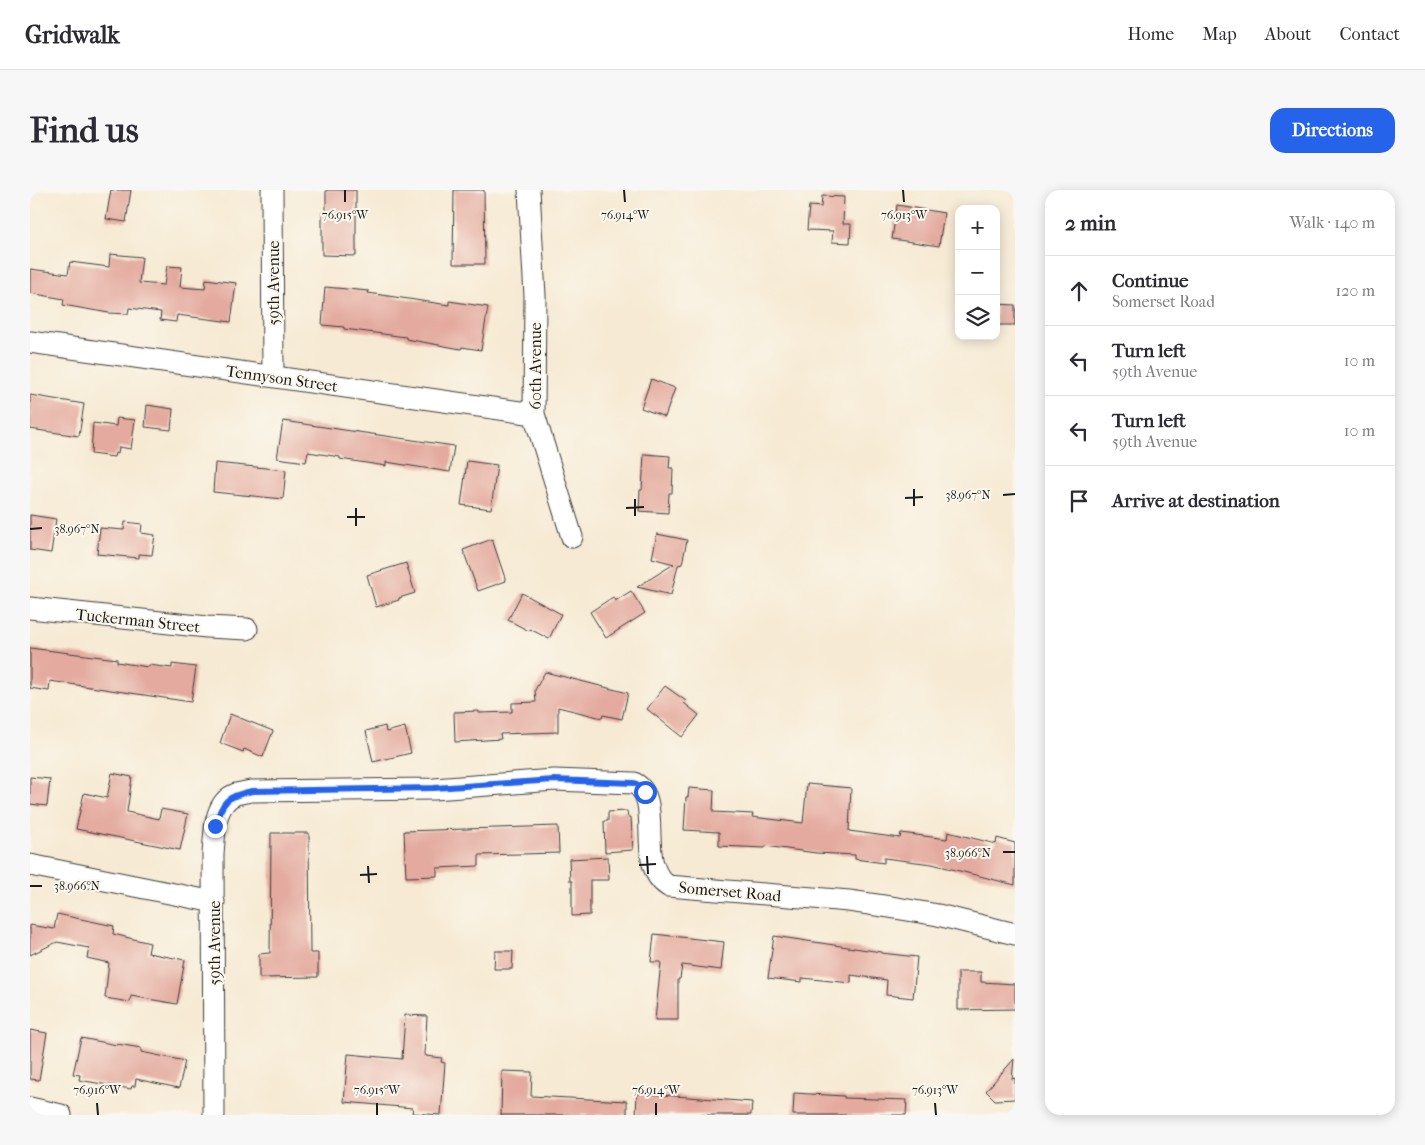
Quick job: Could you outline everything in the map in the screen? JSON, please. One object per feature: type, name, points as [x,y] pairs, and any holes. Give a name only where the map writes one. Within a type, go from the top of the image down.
[{"type":"street","name":"59th Avenue","points":[[272,190],[273,376]]},
{"type":"street","name":"60th Avenue","points":[[529,190],[535,296],[534,414],[572,537]]},
{"type":"street","name":"Tennyson Street","points":[[30,342],[534,414]]},
{"type":"street","name":"Tuckerman Street","points":[[30,608],[207,627],[247,629]]},
{"type":"street","name":"Somerset Road","points":[[252,791],[434,788],[554,780],[634,783],[645,792],[648,803],[651,851],[657,875],[668,886],[849,901],[938,915],[1015,934]]},
{"type":"street","name":"59th Avenue","points":[[214,1115],[213,854],[215,826],[219,811],[225,802],[234,795],[252,791]]},
{"type":"street","points":[[30,865],[214,902]]},
{"type":"street","points":[[30,1108],[60,1115]]},
{"type":"building","points":[[111,190],[131,190],[126,222],[106,219]]},
{"type":"building","points":[[326,190],[356,190],[356,256],[322,255],[322,212],[326,212]]},
{"type":"building","points":[[454,190],[484,190],[485,264],[453,264]]},
{"type":"building","points":[[822,196],[844,197],[843,224],[851,224],[850,243],[832,242],[833,231],[807,230],[809,206],[821,207]]},
{"type":"building","points":[[897,205],[944,213],[939,246],[892,239]]},
{"type":"building","points":[[110,254],[142,257],[139,283],[164,285],[167,266],[182,267],[180,287],[205,289],[206,279],[236,283],[231,322],[177,315],[176,322],[160,320],[161,312],[129,308],[128,314],[109,313],[63,305],[64,299],[30,293],[30,269],[68,274],[70,262],[109,267]]},
{"type":"building","points":[[325,287],[369,291],[368,293],[449,305],[449,301],[488,307],[481,350],[462,347],[461,349],[406,339],[406,337],[322,325]]},
{"type":"building","points":[[1000,304],[1015,305],[1015,325],[1000,325]]},
{"type":"building","points":[[651,379],[675,388],[665,417],[641,408]]},
{"type":"building","points":[[30,395],[84,404],[79,436],[30,429]]},
{"type":"building","points":[[147,405],[173,409],[171,430],[145,427]]},
{"type":"building","points":[[117,418],[135,420],[131,449],[119,447],[118,454],[115,453],[114,457],[91,454],[93,423],[116,426]]},
{"type":"building","points":[[283,421],[454,446],[450,472],[386,462],[386,466],[308,452],[306,462],[277,458]]},
{"type":"building","points":[[644,454],[670,456],[669,468],[673,468],[672,493],[669,493],[668,513],[639,511]]},
{"type":"building","points":[[467,461],[497,465],[491,509],[461,505]]},
{"type":"building","points":[[215,463],[286,470],[283,499],[213,492]]},
{"type":"building","points":[[30,515],[56,519],[51,553],[30,550]]},
{"type":"building","points":[[125,522],[142,524],[141,533],[155,535],[152,555],[139,554],[139,558],[97,554],[100,528],[124,530]]},
{"type":"building","points":[[657,534],[687,540],[682,564],[678,565],[671,595],[637,587],[674,564],[652,558]]},
{"type":"building","points":[[492,539],[506,581],[478,591],[463,550]]},
{"type":"building","points":[[406,563],[415,593],[376,607],[367,575]]},
{"type":"building","points":[[631,591],[645,613],[606,638],[590,612],[613,597],[615,601]]},
{"type":"building","points":[[522,593],[561,614],[549,639],[508,620]]},
{"type":"building","points":[[30,648],[117,659],[117,662],[148,667],[149,665],[172,668],[172,664],[196,667],[191,702],[50,681],[49,691],[30,688]]},
{"type":"building","points":[[545,672],[628,693],[622,719],[603,715],[602,718],[558,707],[558,732],[500,734],[501,739],[455,742],[454,712],[512,712],[512,703],[536,702],[535,690]]},
{"type":"building","points":[[665,686],[686,701],[684,703],[699,715],[682,737],[647,709]]},
{"type":"building","points":[[230,714],[273,731],[263,757],[244,749],[243,752],[220,743]]},
{"type":"building","points":[[385,726],[386,732],[405,727],[411,753],[373,762],[366,731]]},
{"type":"building","points":[[112,773],[132,777],[127,812],[159,819],[161,809],[188,814],[180,850],[76,829],[84,793],[107,798]]},
{"type":"building","points":[[30,777],[50,779],[47,806],[30,804]]},
{"type":"building","points":[[807,784],[851,788],[849,831],[900,838],[901,833],[947,839],[948,832],[996,844],[997,838],[1015,843],[1015,885],[932,864],[884,858],[884,863],[855,859],[855,855],[816,853],[765,846],[765,848],[719,846],[719,832],[684,830],[686,797],[688,797],[689,788],[714,790],[713,812],[753,814],[752,817],[803,823]]},
{"type":"building","points":[[627,811],[628,817],[631,817],[633,850],[605,852],[604,821],[608,821],[608,812]]},
{"type":"building","points":[[558,826],[559,853],[480,855],[479,866],[437,868],[437,876],[406,877],[404,831]]},
{"type":"building","points":[[271,833],[309,833],[310,953],[318,953],[318,977],[259,978],[259,954],[270,953]]},
{"type":"building","points":[[608,857],[609,880],[590,880],[590,915],[572,916],[572,881],[570,881],[569,859]]},
{"type":"building","points":[[57,914],[114,926],[113,934],[150,943],[148,953],[185,960],[177,1004],[131,996],[130,1002],[105,998],[109,963],[87,958],[89,948],[57,942],[30,955],[30,925],[54,929]]},
{"type":"building","points":[[654,934],[724,942],[721,970],[682,965],[680,979],[678,979],[678,1020],[655,1020],[661,962],[651,962]]},
{"type":"building","points":[[774,936],[917,957],[913,998],[886,995],[887,980],[851,975],[851,983],[802,978],[802,982],[768,978]]},
{"type":"building","points":[[495,951],[513,951],[512,969],[494,969]]},
{"type":"building","points":[[958,972],[981,972],[981,982],[1015,984],[1015,1009],[958,1010]]},
{"type":"building","points":[[405,1015],[427,1016],[425,1054],[426,1056],[442,1058],[441,1062],[445,1063],[441,1115],[412,1113],[413,1108],[344,1102],[348,1054],[402,1059]]},
{"type":"building","points":[[30,1030],[47,1033],[39,1080],[30,1079]]},
{"type":"building","points":[[81,1038],[141,1048],[141,1052],[185,1061],[179,1088],[136,1079],[135,1086],[132,1086],[131,1089],[79,1080],[80,1075],[73,1074]]},
{"type":"building","points":[[1014,1059],[1012,1079],[1015,1078],[1015,1099],[995,1100],[986,1091]]},
{"type":"building","points":[[502,1071],[532,1072],[531,1096],[627,1101],[627,1115],[501,1115]]},
{"type":"building","points":[[637,1093],[752,1102],[751,1115],[636,1115]]},
{"type":"building","points":[[794,1093],[844,1096],[844,1098],[907,1100],[906,1115],[793,1115]]},
{"type":"route","points":[[215,826],[219,811],[225,802],[234,795],[252,791],[434,788],[554,780],[623,781],[640,786],[645,792]]}]
